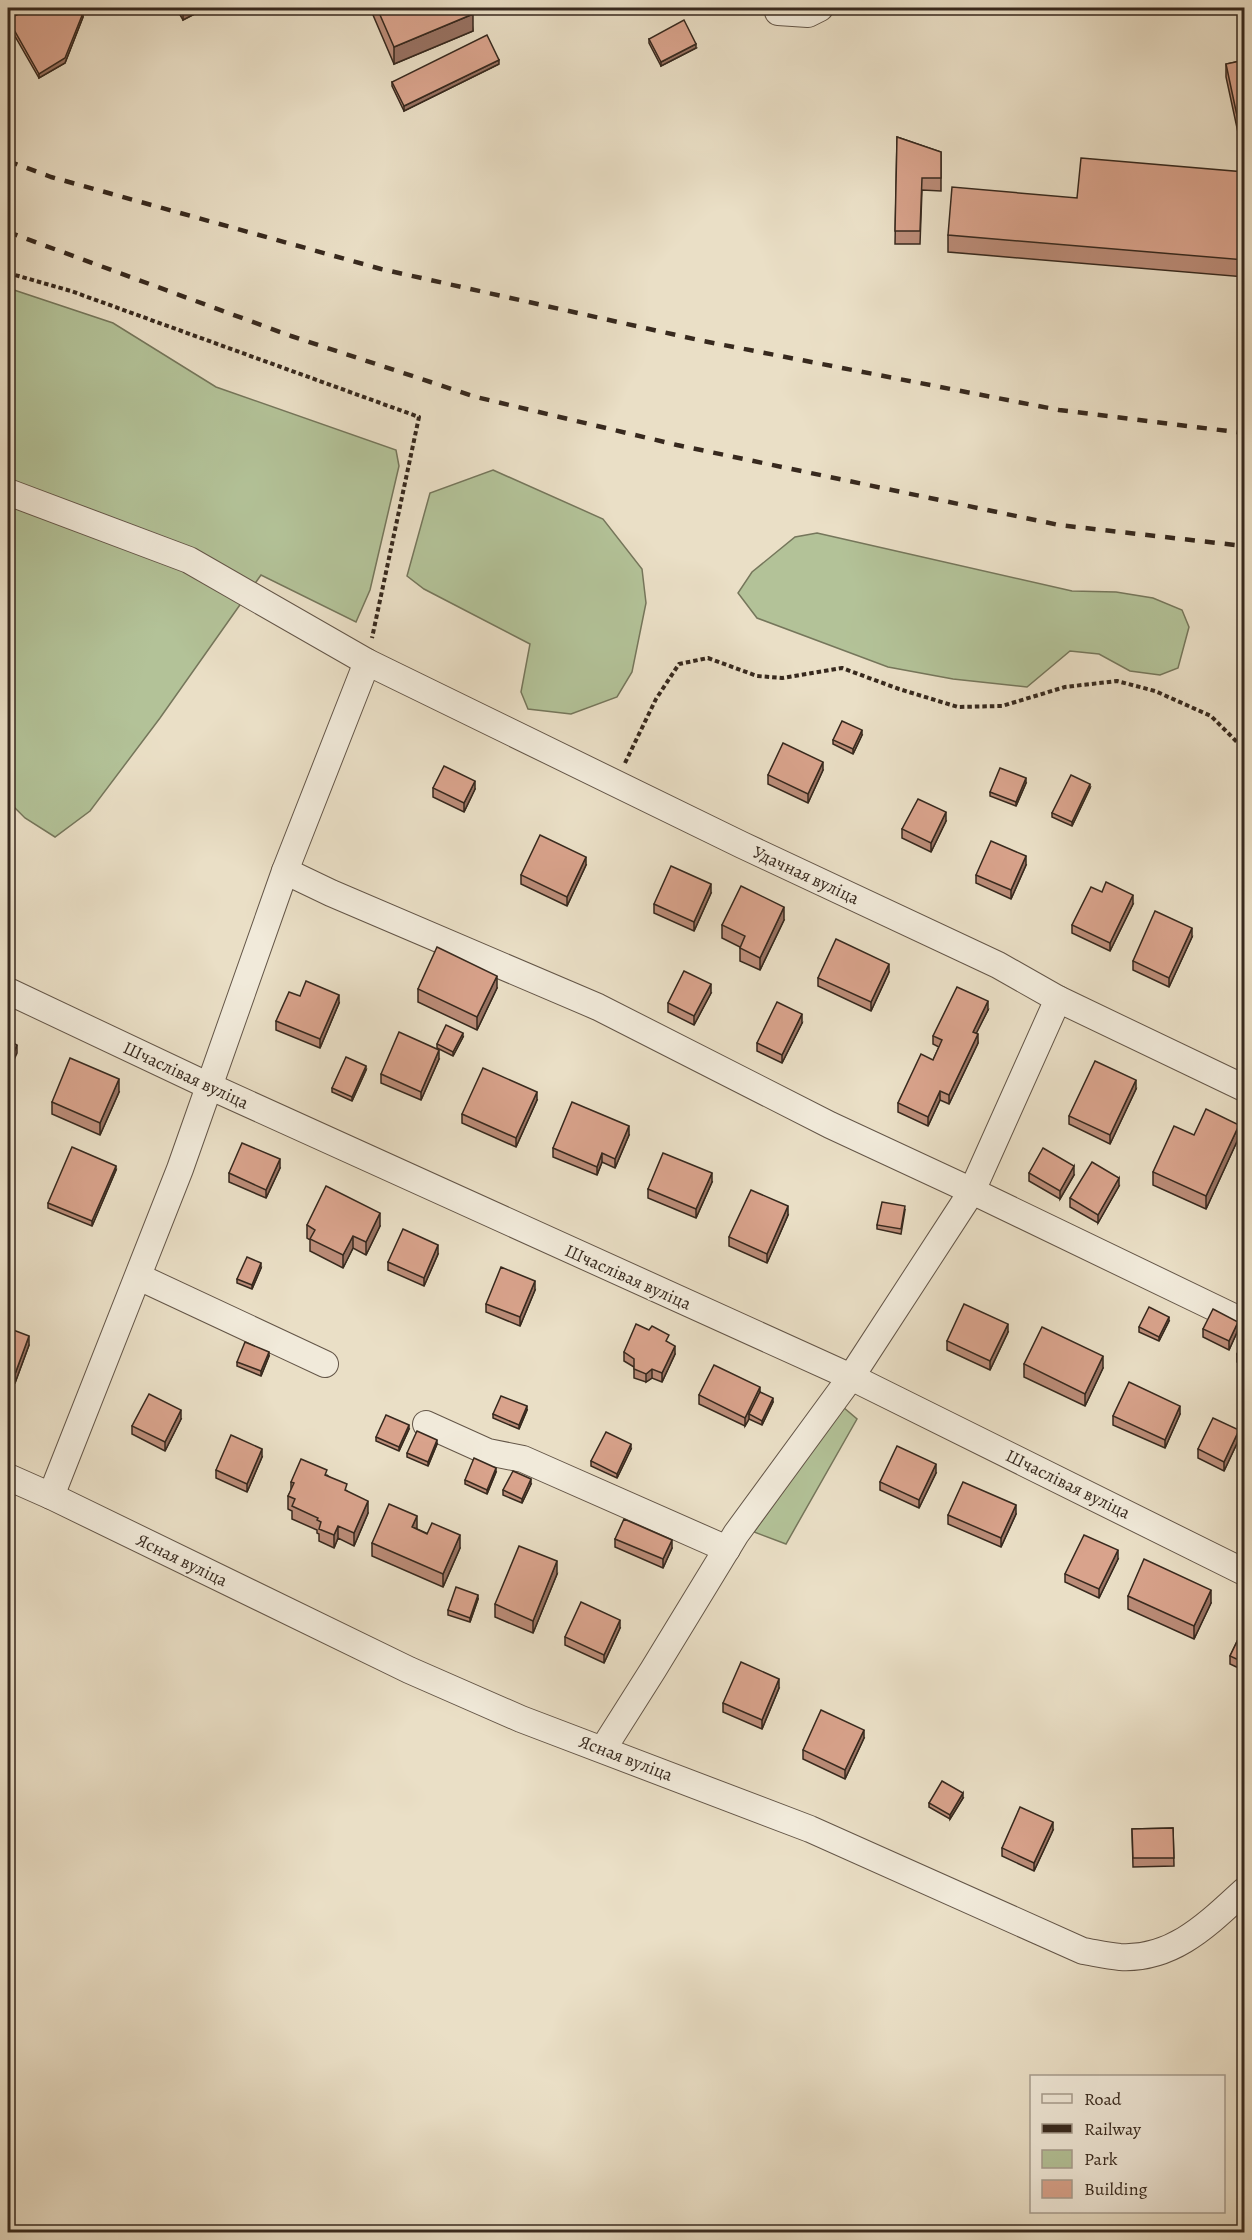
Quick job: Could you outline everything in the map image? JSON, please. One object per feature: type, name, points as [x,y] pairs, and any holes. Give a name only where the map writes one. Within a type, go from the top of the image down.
[{"type":"street","points":[[778,12],[808,14],[820,8]]},
{"type":"street","name":"Удачная вуліца","points":[[8,492],[189,560],[367,662],[998,965],[1058,999],[1245,1088]]},
{"type":"street","points":[[51,1496],[180,1169],[285,871],[367,662]]},
{"type":"street","points":[[285,871],[331,893],[598,1007],[830,1125],[1245,1322]]},
{"type":"street","name":"Шчаслівая вуліца","points":[[8,991],[208,1086],[851,1377],[1245,1572]]},
{"type":"street","points":[[603,1749],[736,1534],[851,1377],[972,1191],[1058,999]]},
{"type":"street","points":[[139,1277],[325,1364]]},
{"type":"street","points":[[426,1424],[488,1452],[524,1458],[727,1549]]},
{"type":"street","name":"Ясная вуліца","points":[[8,1477],[409,1670],[521,1719],[810,1829],[1083,1951],[1121,1957],[1162,1953],[1203,1929],[1245,1891]]},
{"type":"path","points":[[8,273],[71,291],[419,417],[367,662]]},
{"type":"path","points":[[616,783],[656,699],[679,664],[708,658],[758,676],[782,678],[842,668],[958,707],[1002,706],[1065,687],[1117,681],[1155,691],[1211,716],[1245,749]]},
{"type":"green space","points":[[8,288],[113,323],[216,387],[396,450],[399,466],[370,590],[356,622],[261,575],[160,718],[90,811],[55,837],[25,818],[8,801]]},
{"type":"green space","points":[[493,470],[603,519],[642,569],[646,603],[632,672],[617,697],[571,714],[528,709],[521,692],[530,644],[424,589],[407,576],[430,493]]},
{"type":"green space","points":[[817,533],[1072,591],[1116,592],[1153,598],[1182,610],[1189,627],[1178,668],[1160,675],[1130,671],[1099,654],[1070,651],[1027,687],[953,679],[888,667],[757,618],[738,593],[752,572],[795,537]]},
{"type":"green space","points":[[843,1407],[857,1419],[786,1544],[754,1532]]},
{"type":"building","points":[[31,8],[80,8],[83,13],[65,58],[39,74],[8,19]]},
{"type":"building","points":[[377,8],[470,8],[473,14],[394,47]]},
{"type":"building","points":[[684,20],[696,44],[661,62],[649,39]]},
{"type":"building","points":[[487,35],[499,60],[404,106],[392,82]]},
{"type":"building","points":[[1245,60],[1245,123],[1239,125],[1226,64]]},
{"type":"building","points":[[897,137],[941,152],[941,178],[922,178],[920,231],[895,231]]},
{"type":"building","points":[[1081,158],[1245,172],[1245,260],[948,235],[952,187],[1077,198]]},
{"type":"building","points":[[842,721],[862,730],[853,749],[833,740]]},
{"type":"building","points":[[783,743],[823,762],[808,794],[768,775]]},
{"type":"building","points":[[444,766],[475,781],[464,803],[433,788]]},
{"type":"building","points":[[1000,768],[1026,778],[1016,802],[990,792]]},
{"type":"building","points":[[1071,775],[1090,784],[1072,822],[1052,813]]},
{"type":"building","points":[[918,799],[946,812],[931,843],[902,829]]},
{"type":"building","points":[[540,835],[586,857],[567,897],[521,875]]},
{"type":"building","points":[[991,841],[1026,856],[1011,890],[976,875]]},
{"type":"building","points":[[671,866],[711,884],[694,922],[654,904]]},
{"type":"building","points":[[1106,882],[1133,895],[1110,943],[1072,925],[1091,887],[1102,892]]},
{"type":"building","points":[[741,886],[784,907],[760,958],[740,948],[745,936],[722,925]]},
{"type":"building","points":[[1155,911],[1192,928],[1169,978],[1133,961]]},
{"type":"building","points":[[836,939],[889,964],[871,1002],[818,978]]},
{"type":"building","points":[[437,947],[497,976],[477,1017],[418,989]]},
{"type":"building","points":[[684,971],[711,984],[694,1016],[668,1003]]},
{"type":"building","points":[[306,981],[339,995],[320,1039],[276,1021],[289,992],[300,996]]},
{"type":"building","points":[[957,987],[988,1001],[973,1032],[978,1034],[949,1095],[940,1091],[928,1117],[898,1103],[921,1054],[933,1060],[942,1040],[933,1036]]},
{"type":"building","points":[[777,1002],[802,1014],[782,1055],[757,1043]]},
{"type":"building","points":[[446,1025],[463,1033],[453,1052],[437,1044]]},
{"type":"building","points":[[399,1032],[439,1050],[421,1092],[381,1074]]},
{"type":"building","points":[[8,1040],[17,1045],[8,1065]]},
{"type":"building","points":[[346,1057],[366,1066],[352,1097],[332,1088]]},
{"type":"building","points":[[70,1058],[119,1079],[100,1123],[52,1102]]},
{"type":"building","points":[[1095,1061],[1136,1080],[1110,1135],[1069,1116]]},
{"type":"building","points":[[483,1068],[537,1092],[516,1138],[462,1114]]},
{"type":"building","points":[[572,1102],[629,1126],[615,1159],[602,1153],[597,1167],[553,1148]]},
{"type":"building","points":[[1206,1109],[1239,1125],[1206,1196],[1153,1172],[1174,1126],[1194,1135]]},
{"type":"building","points":[[242,1143],[280,1159],[266,1190],[229,1173]]},
{"type":"building","points":[[72,1147],[116,1166],[92,1221],[48,1203]]},
{"type":"building","points":[[1043,1148],[1074,1166],[1060,1191],[1029,1173]]},
{"type":"building","points":[[663,1153],[712,1173],[696,1209],[648,1189]]},
{"type":"building","points":[[1092,1162],[1119,1178],[1098,1215],[1070,1198]]},
{"type":"building","points":[[326,1186],[380,1213],[366,1242],[353,1236],[343,1255],[310,1239],[315,1230],[307,1225]]},
{"type":"building","points":[[751,1190],[788,1206],[767,1254],[729,1237]]},
{"type":"building","points":[[882,1202],[905,1206],[901,1229],[877,1225]]},
{"type":"building","points":[[403,1229],[438,1245],[424,1278],[388,1262]]},
{"type":"building","points":[[247,1257],[261,1263],[252,1285],[237,1279]]},
{"type":"building","points":[[501,1267],[535,1281],[520,1317],[486,1304]]},
{"type":"building","points":[[964,1304],[1008,1324],[990,1361],[947,1341]]},
{"type":"building","points":[[1149,1307],[1169,1317],[1159,1337],[1139,1327]]},
{"type":"building","points":[[1213,1309],[1238,1322],[1229,1341],[1203,1329]]},
{"type":"building","points":[[636,1324],[649,1330],[652,1326],[669,1335],[666,1341],[675,1346],[662,1373],[652,1369],[646,1374],[634,1369],[634,1359],[624,1352]]},
{"type":"building","points":[[1042,1327],[1103,1356],[1085,1394],[1024,1364]]},
{"type":"building","points":[[8,1328],[29,1336],[15,1374],[8,1371]]},
{"type":"building","points":[[1245,1338],[1245,1358],[1237,1354]]},
{"type":"building","points":[[245,1342],[269,1352],[261,1371],[237,1362]]},
{"type":"building","points":[[714,1365],[760,1387],[745,1418],[699,1395]]},
{"type":"building","points":[[1129,1382],[1180,1406],[1165,1440],[1113,1416]]},
{"type":"building","points":[[760,1392],[773,1398],[762,1421],[749,1414]]},
{"type":"building","points":[[149,1394],[181,1410],[165,1442],[132,1426]]},
{"type":"building","points":[[501,1396],[527,1406],[519,1425],[493,1414]]},
{"type":"building","points":[[386,1415],[409,1425],[399,1447],[376,1437]]},
{"type":"building","points":[[1213,1418],[1239,1430],[1224,1462],[1198,1449]]},
{"type":"building","points":[[417,1431],[437,1440],[428,1462],[407,1453]]},
{"type":"building","points":[[606,1432],[631,1444],[617,1474],[591,1461]]},
{"type":"building","points":[[231,1435],[262,1449],[247,1484],[216,1470]]},
{"type":"building","points":[[897,1446],[936,1464],[919,1500],[880,1482]]},
{"type":"building","points":[[1245,1453],[1245,1469],[1238,1466]]},
{"type":"building","points":[[474,1458],[496,1468],[487,1490],[465,1480]]},
{"type":"building","points":[[301,1459],[327,1470],[325,1475],[347,1484],[345,1490],[368,1501],[354,1533],[338,1526],[334,1535],[319,1529],[321,1522],[317,1520],[318,1518],[292,1506],[295,1499],[288,1496],[294,1483],[291,1482]]},
{"type":"building","points":[[513,1471],[531,1479],[522,1499],[503,1490]]},
{"type":"building","points":[[963,1482],[1016,1505],[1001,1538],[948,1515]]},
{"type":"building","points":[[389,1504],[417,1516],[412,1527],[427,1534],[432,1523],[460,1535],[443,1574],[372,1543]]},
{"type":"building","points":[[624,1519],[672,1540],[663,1559],[615,1539]]},
{"type":"building","points":[[1084,1535],[1118,1550],[1099,1589],[1065,1574]]},
{"type":"building","points":[[519,1546],[557,1561],[533,1621],[495,1604]]},
{"type":"building","points":[[1144,1559],[1211,1590],[1194,1626],[1128,1596]]},
{"type":"building","points":[[456,1587],[478,1595],[470,1618],[448,1610]]},
{"type":"building","points":[[581,1602],[620,1620],[604,1655],[565,1637]]},
{"type":"building","points":[[1245,1625],[1245,1663],[1230,1656]]},
{"type":"building","points":[[741,1662],[779,1679],[762,1720],[723,1703]]},
{"type":"building","points":[[821,1710],[864,1730],[845,1770],[803,1750]]},
{"type":"building","points":[[942,1781],[963,1793],[950,1815],[929,1803]]},
{"type":"building","points":[[1020,1807],[1053,1822],[1034,1863],[1002,1848]]},
{"type":"building","points":[[1173,1828],[1174,1858],[1133,1858],[1132,1829]]},
{"type":"railway","points":[[8,161],[51,177],[381,269],[703,341],[1059,410],[1244,433]]},
{"type":"railway","points":[[8,232],[291,336],[476,397],[677,445],[1059,525],[1244,546]]}]
